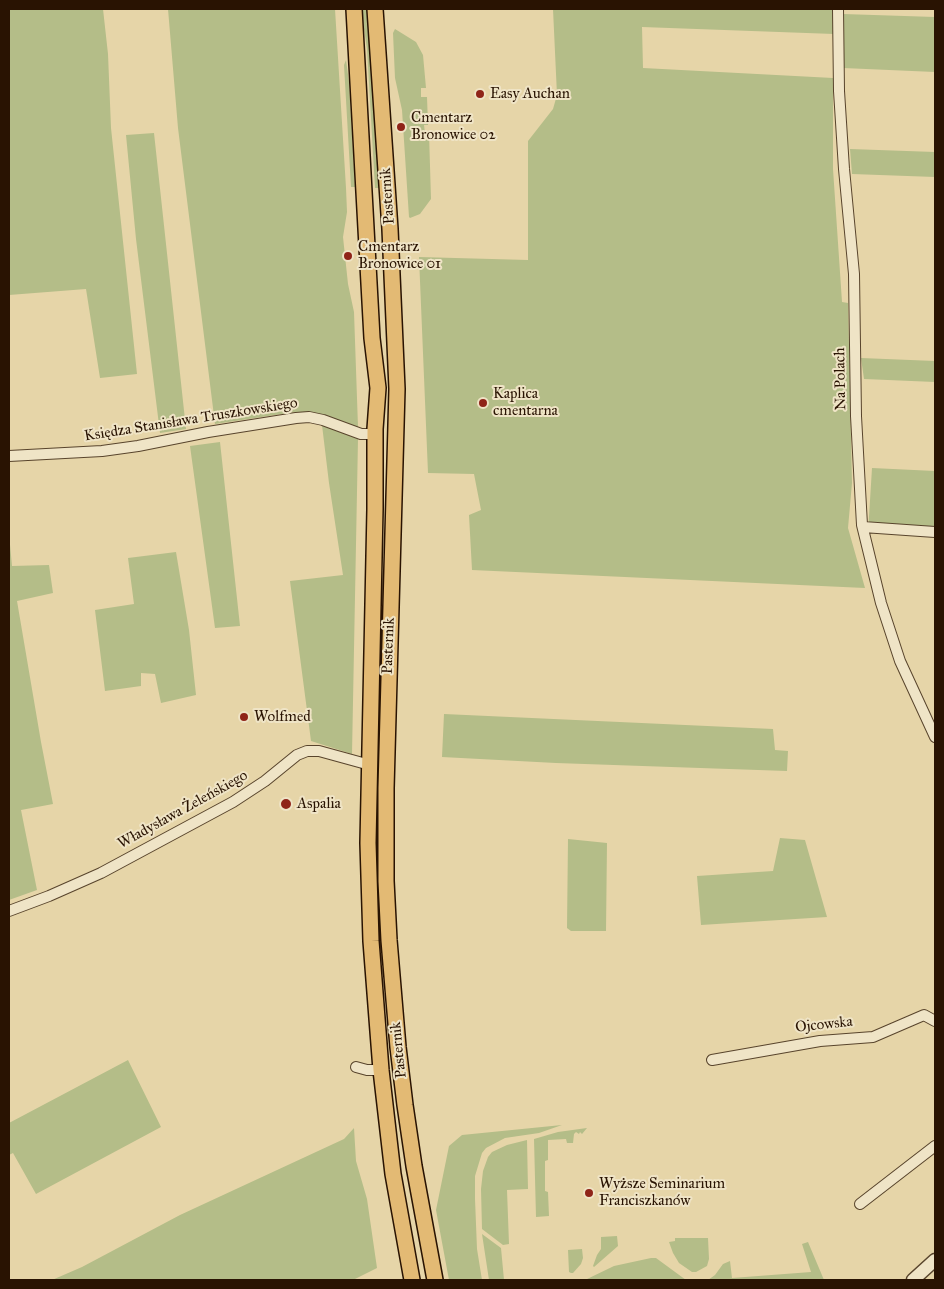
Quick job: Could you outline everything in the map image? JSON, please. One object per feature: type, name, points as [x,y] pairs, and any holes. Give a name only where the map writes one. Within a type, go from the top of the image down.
[{"type":"main road","name":"Pasternik","points":[[354,9],[372,338],[378,388],[368,843],[371,941],[381,1070],[393,1174],[412,1280]]},
{"type":"main road","name":"Pasternik","points":[[375,9],[390,229],[397,389],[386,779],[389,930],[398,1047],[405,1106],[436,1280]]},
{"type":"street","name":"Na Polach","points":[[838,9],[844,169],[854,274],[856,416],[863,528],[881,603],[900,661],[935,737]]},
{"type":"street","name":"Księdza Stanisława Truszkowskiego","points":[[9,456],[102,451],[296,418],[323,420],[361,434],[376,434]]},
{"type":"street","points":[[863,528],[935,532]]},
{"type":"street","name":"Władysława Żeleńskiego","points":[[9,911],[102,873],[233,802],[265,781],[297,755],[306,751],[319,750],[370,765]]},
{"type":"street","name":"Ojcowska","points":[[712,1060],[820,1041],[873,1037],[924,1014],[935,1021]]},
{"type":"street","points":[[356,1067],[367,1070],[381,1070]]},
{"type":"street","points":[[860,1204],[935,1146]]},
{"type":"street","points":[[913,1280],[935,1260]]},
{"type":"green space","points":[[9,9],[103,9],[108,54],[111,128],[137,374],[100,378],[86,289],[9,295]]},
{"type":"green space","points":[[168,9],[335,9],[347,212],[343,237],[348,284],[354,312],[358,427],[319,414],[295,412],[215,424],[178,128]]},
{"type":"green space","points":[[361,9],[368,9],[379,188],[375,188],[367,49]]},
{"type":"green space","points":[[553,9],[834,9],[834,34],[642,27],[643,68],[833,78],[833,169],[842,302],[848,303],[852,483],[848,528],[865,588],[472,570],[469,515],[481,510],[474,474],[428,473],[419,257],[528,260],[528,141],[553,109],[557,95]]},
{"type":"green space","points":[[843,14],[935,17],[935,72],[843,68]]},
{"type":"green space","points":[[395,29],[416,42],[423,55],[426,88],[421,88],[421,97],[427,97],[428,125],[424,125],[425,133],[429,133],[431,199],[420,214],[410,218],[402,110],[395,78],[393,33]]},
{"type":"green space","points":[[346,60],[355,187],[351,187],[344,65]]},
{"type":"green space","points":[[154,133],[186,429],[160,433],[136,239],[126,135]]},
{"type":"green space","points":[[850,149],[935,152],[935,177],[852,174]]},
{"type":"green space","points":[[861,358],[935,361],[935,382],[864,379]]},
{"type":"green space","points":[[322,425],[358,439],[352,754],[311,741],[290,581],[343,575]]},
{"type":"green space","points":[[220,442],[240,626],[215,628],[190,446]]},
{"type":"green space","points":[[872,468],[935,471],[935,536],[868,533]]},
{"type":"green space","points":[[9,534],[12,566],[49,565],[53,593],[17,601],[53,804],[21,810],[37,890],[9,900]]},
{"type":"green space","points":[[176,552],[189,630],[196,695],[161,703],[155,674],[141,673],[141,686],[105,691],[95,610],[134,604],[128,558]]},
{"type":"green space","points":[[444,714],[773,729],[775,750],[788,751],[787,771],[442,757]]},
{"type":"green space","points":[[780,838],[805,840],[827,917],[701,925],[697,876],[773,871]]},
{"type":"green space","points":[[568,839],[607,843],[606,931],[571,931],[567,928]]},
{"type":"green space","points":[[128,1060],[161,1127],[36,1194],[13,1153],[9,1155],[9,1123]]},
{"type":"green space","points":[[562,1125],[539,1133],[505,1138],[486,1148],[482,1153],[475,1176],[475,1199],[477,1249],[482,1280],[449,1280],[436,1210],[449,1146],[462,1135]]},
{"type":"green space","points":[[354,1128],[356,1161],[367,1199],[377,1268],[353,1280],[52,1280],[82,1267],[180,1215],[344,1139]]},
{"type":"green space","points":[[587,1128],[582,1134],[576,1132],[574,1134],[573,1143],[567,1143],[566,1139],[548,1140],[548,1160],[545,1161],[545,1191],[548,1192],[549,1216],[536,1217],[534,1139],[558,1132]]},
{"type":"green space","points":[[527,1140],[528,1189],[507,1190],[509,1244],[503,1245],[482,1229],[481,1189],[483,1171],[492,1152],[507,1145]]},
{"type":"green space","points":[[482,1234],[501,1248],[504,1280],[489,1280]]},
{"type":"green space","points":[[617,1236],[618,1246],[594,1267],[597,1255],[601,1249],[601,1237]]},
{"type":"green space","points":[[675,1238],[708,1238],[709,1259],[707,1266],[692,1272],[679,1263],[669,1242],[675,1241]]},
{"type":"green space","points":[[808,1242],[824,1280],[708,1280],[715,1275],[723,1264],[730,1261],[732,1278],[811,1272],[802,1244]]},
{"type":"green space","points":[[582,1249],[583,1258],[581,1264],[573,1273],[569,1272],[568,1250]]},
{"type":"green space","points":[[656,1258],[686,1280],[585,1280],[614,1266]]},
{"type":"place","name":"Easy Auchan","points":[[480,94]]},
{"type":"place","name":"Cmentarz Bronowice 02","points":[[401,127]]},
{"type":"place","name":"Cmentarz Bronowice 01","points":[[348,256]]},
{"type":"place","name":"Kaplica cmentarna","points":[[483,403]]},
{"type":"place","name":"Wolfmed","points":[[244,717]]},
{"type":"place","name":"Aspalia","points":[[286,804]]},
{"type":"place","name":"Wyższe Seminarium Franciszkanów","points":[[589,1193]]}]
